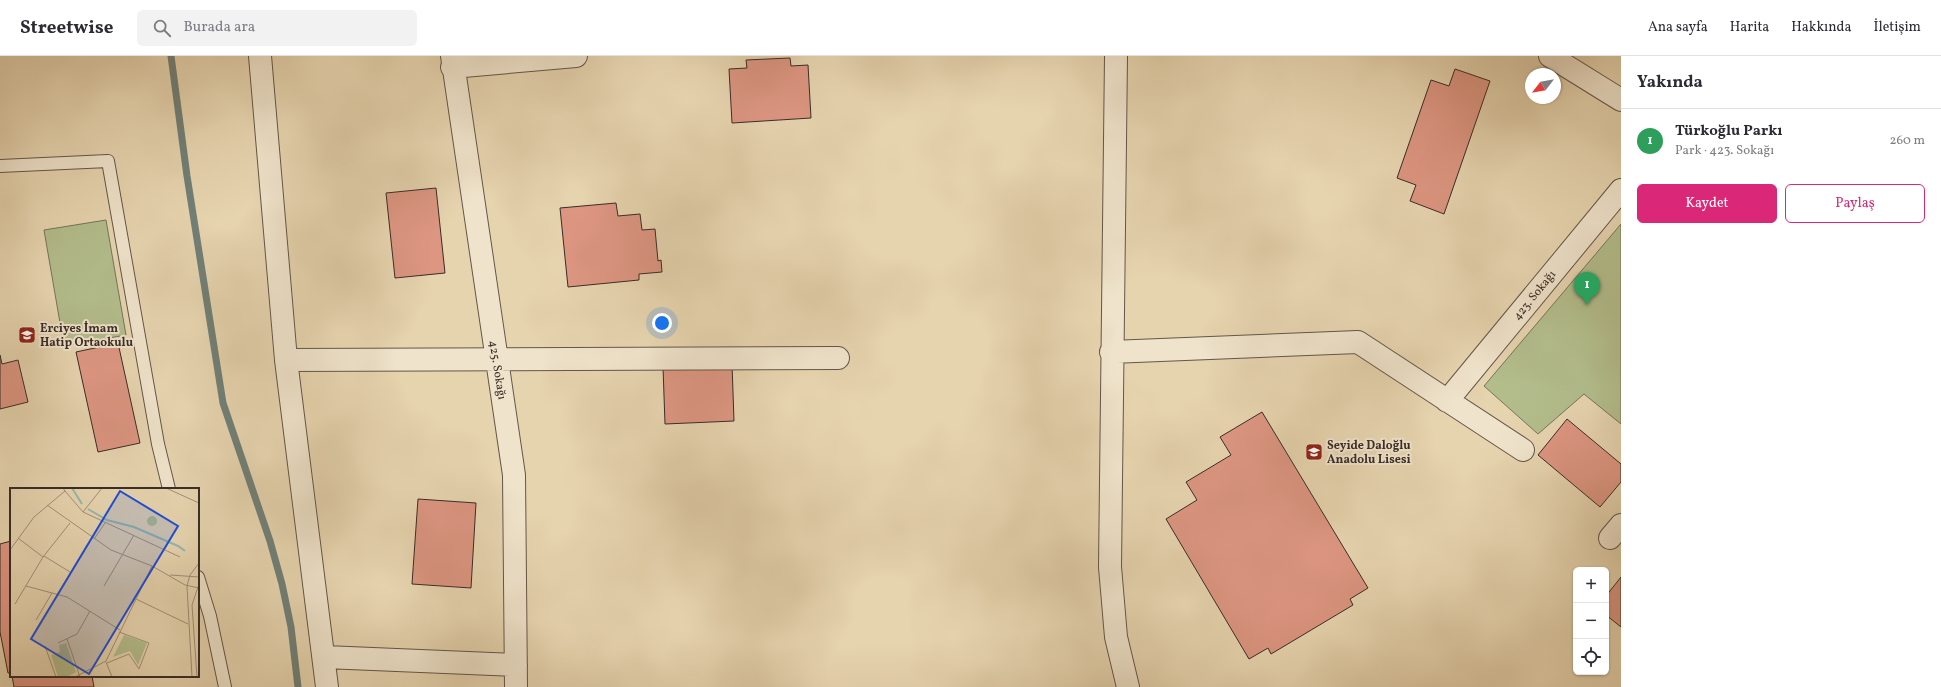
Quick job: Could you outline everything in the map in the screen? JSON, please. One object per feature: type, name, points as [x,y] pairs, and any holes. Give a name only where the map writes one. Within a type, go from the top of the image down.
[{"type":"street","points":[[260,56],[286,360],[325,657],[327,687]]},
{"type":"street","points":[[452,62],[576,56]]},
{"type":"street","points":[[1116,56],[1111,352],[1111,588],[1116,637],[1128,687]]},
{"type":"street","points":[[1550,56],[1621,100]]},
{"type":"street","name":"425. Sokağı","points":[[452,62],[514,475],[516,687]]},
{"type":"street","name":"423. Sokağı","points":[[1448,401],[1621,190]]},
{"type":"street","points":[[1111,352],[1358,342],[1523,450]]},
{"type":"street","points":[[286,360],[838,358]]},
{"type":"street","points":[[325,657],[516,665]]},
{"type":"lane","points":[[0,166],[108,161],[158,444],[169,488]]},
{"type":"lane","points":[[199,580],[210,616],[225,687]]},
{"type":"green space","points":[[106,220],[126,335],[64,346],[44,230]]},
{"type":"green space","points":[[1621,224],[1621,424],[1584,394],[1538,434],[1484,386]]},
{"type":"building","points":[[790,58],[791,66],[808,65],[811,118],[732,123],[729,69],[747,68],[746,60]]},
{"type":"building","points":[[1455,69],[1490,81],[1444,214],[1410,201],[1416,185],[1397,178],[1431,80],[1449,86]]},
{"type":"building","points":[[436,188],[445,273],[395,278],[386,193]]},
{"type":"building","points":[[616,203],[618,216],[640,214],[642,230],[655,229],[658,261],[661,260],[662,272],[639,274],[639,280],[568,287],[560,208]]},
{"type":"building","points":[[118,343],[140,443],[98,452],[76,352]]},
{"type":"building","points":[[0,355],[2,364],[18,360],[28,402],[0,409]]},
{"type":"building","points":[[732,364],[734,421],[665,424],[663,367]]},
{"type":"building","points":[[1262,412],[1368,588],[1350,599],[1353,605],[1271,654],[1268,648],[1249,659],[1166,519],[1197,500],[1186,482],[1231,455],[1220,437]]},
{"type":"building","points":[[1567,419],[1621,464],[1621,482],[1600,507],[1538,455]]},
{"type":"building","points":[[418,499],[476,503],[471,588],[412,584]]},
{"type":"building","points":[[10,541],[10,673],[8,673],[0,632],[0,544]]},
{"type":"building","points":[[1621,577],[1621,627],[1609,617],[1609,592]]},
{"type":"building","points":[[12,677],[92,677],[94,687],[14,687]]},
{"type":"waterway","points":[[171,56],[187,176],[223,403],[270,541],[282,584],[291,627],[298,687]]},
{"type":"place","name":"Türkoğlu Parkı","points":[[1587,305]]},
{"type":"place","name":"Erciyes İmam Hatip Ortaokulu","points":[[27,335]]},
{"type":"place","name":"Seyide Daloğlu Anadolu Lisesi","points":[[1314,452]]}]
